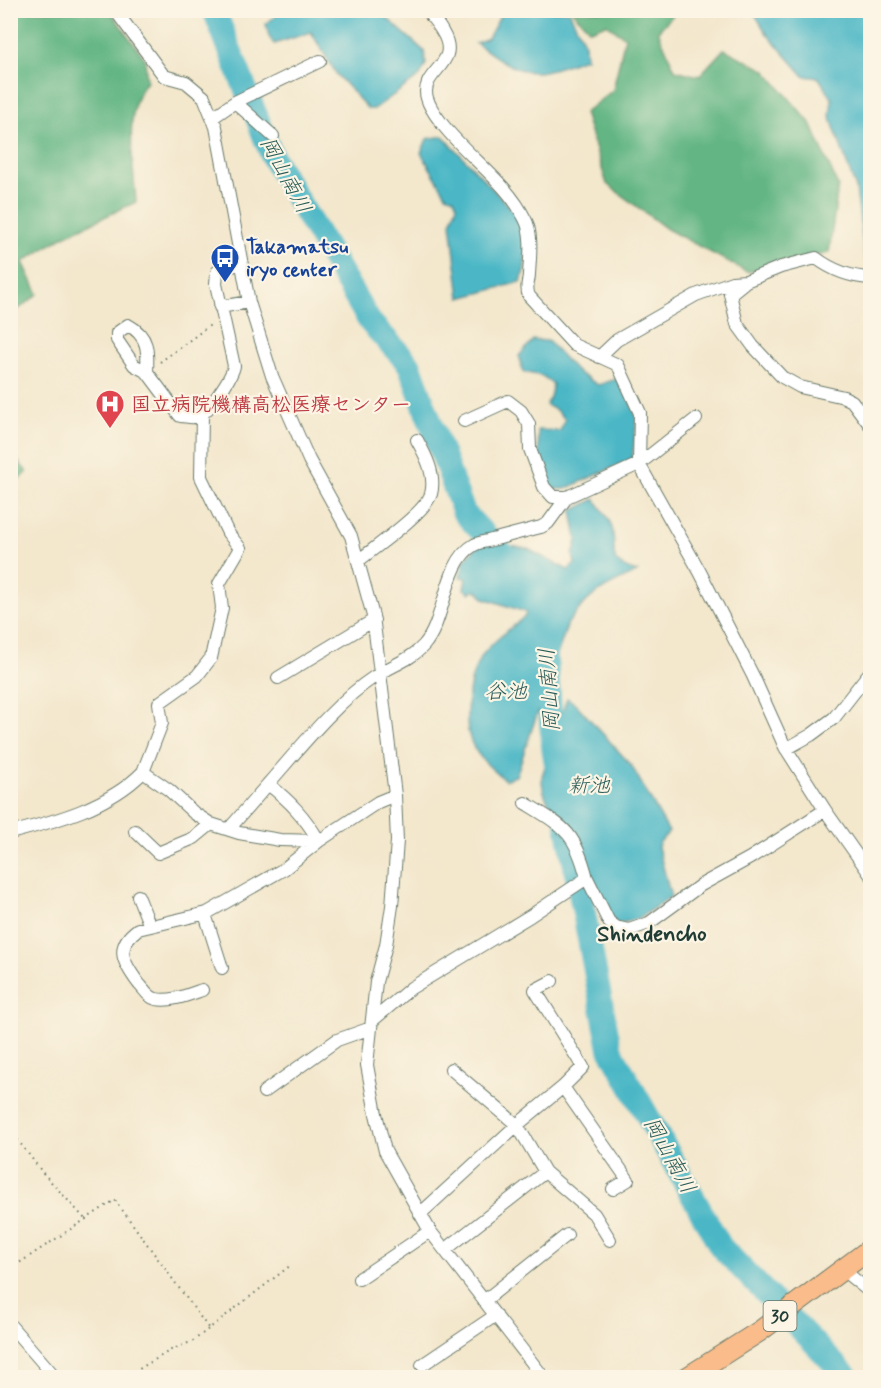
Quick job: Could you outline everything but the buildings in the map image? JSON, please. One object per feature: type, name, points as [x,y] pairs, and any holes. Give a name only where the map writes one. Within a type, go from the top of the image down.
[{"type":"main road","name":"30","points":[[686,1377],[759,1331],[870,1249]]},
{"type":"street","points":[[115,10],[164,76],[186,82],[204,97],[216,127],[249,302],[272,376],[309,460],[351,536],[374,620],[395,795],[396,841],[392,906],[386,945],[376,982],[367,1065],[376,1114],[385,1151],[430,1231],[541,1374],[527,1377]]},
{"type":"street","points":[[427,10],[444,34],[448,52],[446,60],[428,81],[426,90],[431,110],[457,142],[498,182],[526,220],[529,233],[529,276],[526,289],[529,296],[574,345],[618,365],[640,413],[639,464],[711,593],[753,676],[786,749],[870,874]]},
{"type":"street","points":[[212,118],[235,102],[320,61]]},
{"type":"street","points":[[235,102],[273,136]]},
{"type":"street","points":[[870,278],[855,277],[816,258],[781,267],[746,281],[730,294],[738,324],[753,346],[782,377],[800,387],[844,396],[852,401],[870,425]]},
{"type":"street","points":[[147,372],[180,416],[194,418],[202,415],[232,374],[233,354],[216,284],[218,272],[224,267],[241,264]]},
{"type":"street","points":[[599,357],[616,340],[696,295],[732,282],[746,281]]},
{"type":"street","points":[[222,312],[249,302]]},
{"type":"street","points":[[464,421],[508,401],[521,411],[529,424],[530,449],[544,487],[553,497],[567,497],[639,464],[696,419]]},
{"type":"street","points":[[10,833],[95,805],[131,785],[143,772],[162,723],[159,703],[197,676],[211,658],[222,608],[219,584],[240,548],[228,533],[201,477],[202,415]]},
{"type":"street","points":[[358,561],[418,513],[430,495],[432,482],[429,462],[417,440]]},
{"type":"street","points":[[229,829],[315,731],[340,706],[375,676],[410,657],[424,645],[434,630],[451,577],[463,555],[475,544],[541,527],[548,523],[567,497]]},
{"type":"street","points":[[278,678],[374,620]]},
{"type":"street","points":[[786,749],[811,735],[834,718],[870,672]]},
{"type":"street","points":[[143,772],[211,824],[239,833],[279,840],[319,842]]},
{"type":"street","points":[[268,784],[291,801],[319,842]]},
{"type":"street","points":[[202,990],[180,998],[159,1000],[150,997],[129,970],[123,956],[123,945],[130,934],[138,929],[206,914],[284,869],[378,802],[395,795]]},
{"type":"street","points":[[525,803],[560,825],[576,843],[587,878],[609,922],[616,927],[628,930],[649,923],[701,885],[750,858],[825,810]]},
{"type":"street","points":[[135,831],[158,853],[194,838],[211,824]]},
{"type":"street","points":[[264,1092],[337,1040],[372,1024],[411,987],[530,916],[587,878]]},
{"type":"street","points":[[138,896],[150,926]]},
{"type":"street","points":[[206,914],[222,968]]},
{"type":"street","points":[[420,1214],[583,1067],[535,990],[552,981]]},
{"type":"street","points":[[452,1069],[517,1125],[545,1172],[594,1214],[610,1240]]},
{"type":"street","points":[[563,1087],[628,1180],[613,1189]]},
{"type":"street","points":[[445,1250],[545,1172]]},
{"type":"street","points":[[359,1279],[430,1231]]},
{"type":"street","points":[[484,1301],[567,1235]]},
{"type":"street","points":[[843,1270],[870,1292]]},
{"type":"street","points":[[422,1365],[496,1316]]},
{"type":"street","points":[[10,1324],[56,1377]]},
{"type":"path","points":[[147,372],[222,312]]},
{"type":"path","points":[[10,1130],[43,1173],[85,1219]]},
{"type":"path","points":[[10,1269],[115,1200],[209,1329]]},
{"type":"path","points":[[124,1377],[171,1350],[193,1341],[291,1265]]},
{"type":"green space","points":[[11,11],[110,11],[145,59],[147,82],[139,93],[132,122],[131,139],[136,202],[62,237],[23,262],[38,294],[11,315]]},
{"type":"green space","points":[[572,11],[677,11],[658,31],[675,70],[699,76],[724,49],[765,70],[811,124],[838,186],[829,253],[747,272],[667,229],[607,184],[584,113],[613,90],[625,37],[606,24],[590,30]]},
{"type":"green space","points":[[10,452],[27,472],[11,486],[10,486]]},
{"type":"water","points":[[281,11],[379,11],[424,51],[426,64],[420,76],[374,109],[368,109],[337,75],[311,32],[274,44],[269,37],[266,24]]},
{"type":"water","points":[[503,11],[569,11],[585,44],[586,58],[540,72],[519,69],[504,62],[476,43],[488,38]]},
{"type":"water","points":[[753,11],[870,11],[870,260],[865,259],[856,189],[830,116],[832,99],[819,78],[804,76],[767,34]]},
{"type":"water","points":[[443,136],[520,218],[525,250],[525,266],[521,282],[460,298],[451,223],[457,205],[454,198],[446,195],[421,153],[427,139]]},
{"type":"water","points":[[533,340],[548,341],[577,372],[598,385],[620,378],[637,418],[632,459],[565,489],[551,489],[539,456],[538,430],[560,431],[565,419],[556,410],[546,405],[553,384],[542,376],[523,372],[519,356]]},
{"type":"water","name":"谷池","points":[[595,499],[611,524],[616,561],[637,572],[599,592],[584,604],[568,623],[516,776],[505,780],[483,760],[471,742],[467,721],[469,692],[474,671],[484,653],[526,615],[525,612],[484,598],[478,591],[470,593],[464,589],[466,578],[460,577],[465,559],[477,547],[500,544],[528,549],[568,570],[575,564],[573,555],[577,540],[572,511]]},
{"type":"water","name":"新池","points":[[567,698],[576,704],[631,765],[669,832],[658,847],[671,897],[637,919],[618,924],[612,920],[592,879],[582,842],[577,833],[546,798],[542,776]]},
{"type":"waterway","name":"岡山南川","points":[[214,10],[273,158],[370,322],[409,364],[464,513],[507,558]]},
{"type":"waterway","name":"岡山南川","points":[[545,648],[553,747],[558,775]]},
{"type":"waterway","name":"岡山南川","points":[[567,824],[610,1049],[721,1247],[848,1378]]},
{"type":"place","name":"Takamatsu iryo center","points":[[225,284]]},
{"type":"place","name":"国立病院機構高松医療センター","points":[[110,430]]},
{"type":"district","name":"Shindencho","points":[[652,933]]}]
